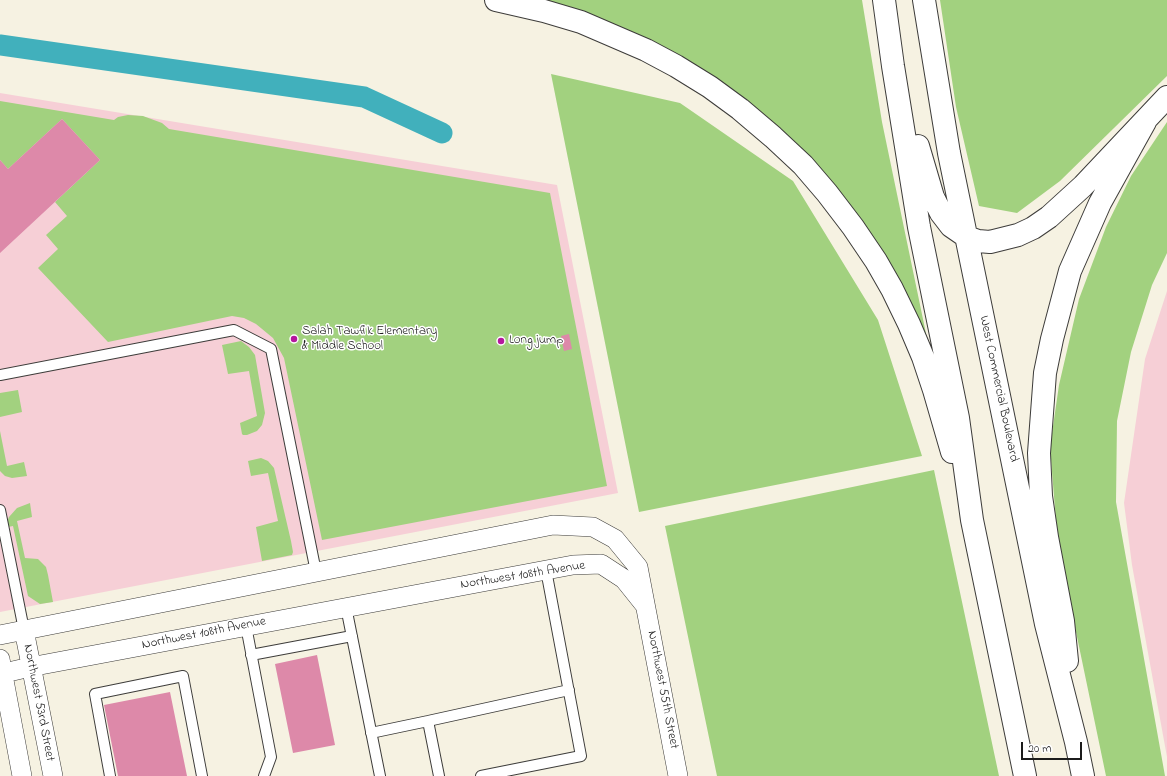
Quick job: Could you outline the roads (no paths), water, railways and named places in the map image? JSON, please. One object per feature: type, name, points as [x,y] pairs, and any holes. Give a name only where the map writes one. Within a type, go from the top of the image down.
[{"type":"highway","points":[[496,0],[544,11],[582,22],[620,38],[664,60],[710,87],[740,109],[803,165],[832,199],[876,261],[909,324],[934,390],[972,520]]},
{"type":"highway","points":[[884,0],[893,66],[921,234],[958,418],[972,520],[1025,776]]},
{"type":"highway","name":"West Commercial Boulevard","points":[[924,0],[949,153],[1046,624],[1076,742],[1083,776]]},
{"type":"highway","points":[[893,66],[933,197],[941,213],[951,226],[978,241],[990,242],[1018,235],[1033,228],[1066,203],[1167,97]]},
{"type":"highway","points":[[1076,742],[1063,621],[1041,496],[1039,453],[1045,373],[1052,339],[1070,271],[1100,203],[1144,122]]},
{"type":"street","points":[[0,634],[553,524],[593,527],[615,539],[638,567],[645,605]]},
{"type":"street","name":"Northwest 108th Avenue","points":[[1,669],[30,667],[572,565],[601,564],[624,579],[645,605]]},
{"type":"street","name":"Northwest 55th Street","points":[[645,605],[678,776]]},
{"type":"street","name":"Northwest 53rd Street","points":[[24,630],[30,667],[53,776]]},
{"type":"street","points":[[1,669],[22,776]]},
{"type":"lane","points":[[0,374],[234,330],[271,350],[316,572]]},
{"type":"lane","points":[[0,510],[24,630]]},
{"type":"lane","points":[[481,776],[581,756],[546,570]]},
{"type":"lane","points":[[346,607],[380,776]]},
{"type":"lane","points":[[246,626],[271,758],[264,776]]},
{"type":"lane","points":[[252,655],[352,636]]},
{"type":"lane","points":[[110,776],[95,694],[183,676],[202,776]]},
{"type":"lane","points":[[371,733],[569,690]]},
{"type":"lane","points":[[428,721],[439,776]]},
{"type":"waterway","points":[[0,45],[364,97],[442,133]]},
{"type":"place","name":"Salah Tawfik Elementary & Middle School","points":[[294,339]]},
{"type":"place","name":"Long jump","points":[[501,341]]}]
